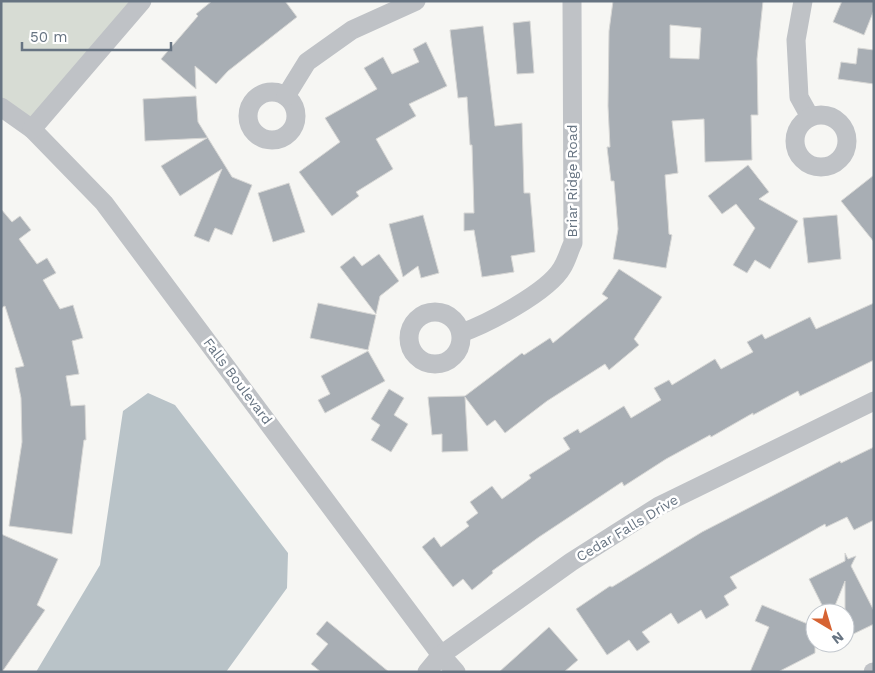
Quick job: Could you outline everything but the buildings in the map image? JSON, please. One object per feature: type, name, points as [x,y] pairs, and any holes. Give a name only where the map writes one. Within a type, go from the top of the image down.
[{"type":"street","points":[[32,129],[142,1]]},
{"type":"street","points":[[286,96],[307,62],[352,30],[416,1]]},
{"type":"street","name":"Briar Ridge Road","points":[[461,333],[479,326],[545,287],[562,269],[573,243],[572,1]]},
{"type":"street","points":[[803,1],[796,40],[799,97],[810,117]]},
{"type":"street","name":"Falls Boulevard","points":[[1,107],[32,129],[104,203],[441,655],[456,672]]},
{"type":"street","name":"Cedar Falls Drive","points":[[427,672],[441,655],[571,562],[658,506],[874,401]]},
{"type":"shaded area","points":[[1,1],[142,1],[32,129],[1,107]]},
{"type":"shaded area","points":[[148,393],[175,405],[288,553],[287,588],[226,672],[36,672],[100,565],[123,411]]}]
